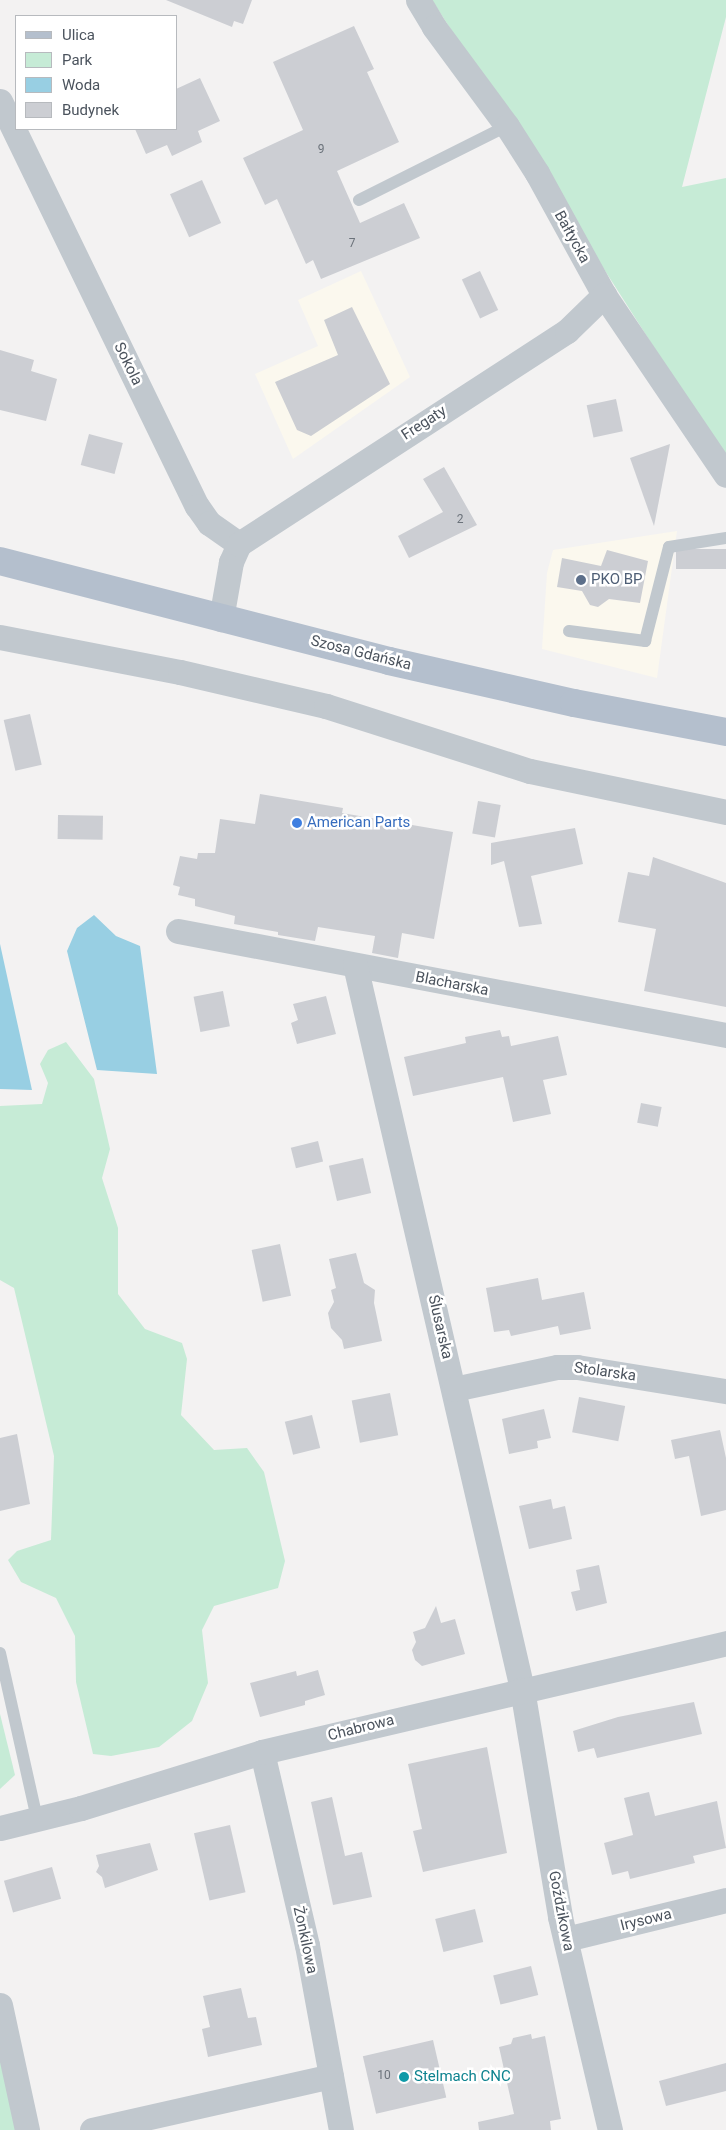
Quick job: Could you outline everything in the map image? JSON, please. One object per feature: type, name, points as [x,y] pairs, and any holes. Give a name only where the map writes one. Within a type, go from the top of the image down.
[{"type":"main road","name":"Szosa Gdańska","points":[[0,561],[221,619],[564,701],[726,732]]},
{"type":"street","name":"Bałtycka","points":[[418,0],[434,27],[507,126],[537,173],[604,295],[726,475]]},
{"type":"street","name":"Sokola","points":[[0,100],[5,125],[197,506],[209,523],[239,544]]},
{"type":"street","name":"Fregaty","points":[[239,544],[567,331],[604,295]]},
{"type":"street","points":[[221,619],[231,562],[239,544]]},
{"type":"street","points":[[0,638],[180,672],[326,706],[530,771],[726,812]]},
{"type":"street","name":"Blacharska","points":[[178,931],[726,1035]]},
{"type":"street","name":"Ślusarska","points":[[355,965],[522,1689]]},
{"type":"street","name":"Stolarska","points":[[454,1389],[557,1368],[577,1367],[726,1392]]},
{"type":"street","name":"Chabrowa","points":[[0,1828],[262,1752],[522,1689],[726,1643]]},
{"type":"street","name":"Goździkowa","points":[[522,1689],[566,1940],[610,2130]]},
{"type":"street","name":"Żonkilowa","points":[[262,1752],[308,1945],[340,2130]]},
{"type":"street","name":"Irysowa","points":[[566,1940],[726,1900]]},
{"type":"street","points":[[0,2005],[27,2130]]},
{"type":"street","points":[[92,2130],[331,2076]]},
{"type":"lane","points":[[359,200],[507,126]]},
{"type":"lane","points":[[570,630],[645,641],[669,547],[726,538]]},
{"type":"lane","points":[[0,1653],[37,1818]]},
{"type":"shaded area","points":[[361,271],[410,377],[293,459],[255,374],[318,346],[298,300]]},
{"type":"shaded area","points":[[677,531],[657,678],[542,649],[547,573],[553,550]]},
{"type":"green space","points":[[432,0],[726,0],[726,17],[682,187],[726,178],[726,460]]},
{"type":"green space","points":[[66,1042],[94,1079],[110,1149],[102,1178],[118,1228],[118,1294],[145,1329],[182,1343],[187,1359],[181,1415],[214,1450],[247,1448],[264,1472],[285,1561],[278,1588],[214,1606],[202,1630],[208,1683],[192,1721],[159,1747],[111,1756],[93,1754],[76,1682],[75,1636],[56,1598],[21,1582],[8,1560],[17,1551],[51,1540],[54,1456],[14,1288],[0,1280],[0,1106],[42,1104],[48,1083],[40,1064],[48,1050]]},
{"type":"green space","points":[[0,1714],[15,1775],[0,1789]]},
{"type":"green space","points":[[0,2054],[19,2130],[0,2130]]},
{"type":"water","points":[[94,915],[116,936],[140,946],[157,1074],[97,1070],[67,951],[77,928]]},
{"type":"water","points":[[0,944],[32,1090],[0,1089]]},
{"type":"building","points":[[166,0],[252,0],[243,24],[234,21],[232,27]]},
{"type":"building","points":[[354,26],[374,69],[367,72],[399,142],[337,171],[360,223],[404,203],[420,238],[321,279],[313,260],[306,264],[277,199],[265,205],[243,158],[303,130],[273,62]]},
{"type":"building","points":[[200,78],[220,121],[198,131],[202,142],[172,156],[167,145],[146,154],[135,130],[178,130],[178,88]]},
{"type":"building","points":[[202,180],[221,223],[189,237],[170,194]]},
{"type":"building","points":[[480,271],[498,310],[480,318],[462,279]]},
{"type":"building","points":[[352,307],[390,384],[311,436],[297,430],[275,382],[338,355],[324,320]]},
{"type":"building","points":[[0,350],[34,360],[31,371],[57,379],[46,421],[0,410]]},
{"type":"building","points":[[616,399],[623,431],[594,438],[587,405]]},
{"type":"building","points":[[89,434],[123,443],[115,474],[81,465]]},
{"type":"building","points":[[670,444],[654,526],[630,458]]},
{"type":"building","points":[[444,467],[477,525],[409,558],[398,536],[443,512],[423,479]]},
{"type":"building","points":[[676,549],[726,549],[726,569],[676,569]]},
{"type":"building","points":[[607,550],[648,561],[640,603],[609,599],[598,607],[590,605],[582,591],[557,587],[562,558],[601,566]]},
{"type":"building","points":[[30,714],[42,765],[15,771],[4,720]]},
{"type":"building","points":[[260,794],[343,808],[342,813],[453,832],[434,939],[402,933],[398,958],[372,953],[375,936],[318,927],[315,941],[278,935],[278,932],[234,924],[235,916],[195,906],[195,899],[178,895],[180,887],[173,885],[180,856],[197,859],[198,853],[215,853],[220,819],[255,824]]},
{"type":"building","points":[[478,801],[501,805],[495,837],[472,833]]},
{"type":"building","points":[[58,815],[103,816],[103,840],[58,839]]},
{"type":"building","points":[[575,828],[583,864],[531,876],[542,924],[519,927],[504,861],[491,865],[491,843]]},
{"type":"building","points":[[653,857],[726,883],[726,1007],[644,991],[656,929],[618,922],[628,872],[649,876]]},
{"type":"building","points":[[223,991],[230,1026],[200,1032],[194,997]]},
{"type":"building","points":[[326,996],[336,1034],[297,1044],[291,1023],[298,1020],[293,1004]]},
{"type":"building","points":[[500,1030],[502,1037],[509,1036],[511,1046],[558,1036],[567,1075],[543,1080],[551,1114],[513,1122],[503,1077],[413,1096],[404,1057],[466,1043],[465,1037]]},
{"type":"building","points":[[641,1103],[662,1107],[658,1127],[637,1123]]},
{"type":"building","points":[[318,1141],[323,1161],[296,1168],[291,1148]]},
{"type":"building","points":[[363,1158],[371,1193],[337,1201],[329,1166]]},
{"type":"building","points":[[280,1244],[291,1296],[263,1302],[252,1250]]},
{"type":"building","points":[[356,1253],[364,1283],[375,1290],[374,1303],[382,1341],[344,1349],[342,1340],[331,1328],[328,1313],[334,1302],[331,1290],[336,1288],[329,1259]]},
{"type":"building","points":[[538,1278],[542,1300],[584,1292],[591,1329],[560,1335],[558,1326],[511,1336],[509,1330],[494,1332],[486,1288]]},
{"type":"building","points":[[390,1393],[398,1435],[360,1443],[352,1400]]},
{"type":"building","points":[[579,1397],[625,1406],[618,1441],[572,1432]]},
{"type":"building","points":[[544,1409],[551,1438],[537,1441],[538,1448],[509,1454],[502,1419]]},
{"type":"building","points":[[312,1415],[320,1448],[293,1455],[285,1422]]},
{"type":"building","points":[[720,1430],[726,1458],[726,1510],[701,1516],[689,1456],[675,1459],[671,1440]]},
{"type":"building","points":[[17,1434],[30,1504],[0,1511],[0,1438]]},
{"type":"building","points":[[551,1499],[553,1509],[565,1506],[572,1539],[529,1549],[519,1506]]},
{"type":"building","points":[[599,1565],[607,1603],[576,1611],[571,1592],[580,1590],[576,1570]]},
{"type":"building","points":[[436,1606],[441,1623],[455,1619],[465,1654],[422,1666],[415,1660],[412,1650],[416,1642],[413,1632],[425,1628]]},
{"type":"building","points":[[318,1670],[325,1695],[305,1701],[305,1705],[260,1717],[250,1683],[296,1671],[297,1676]]},
{"type":"building","points":[[694,1702],[702,1734],[597,1758],[594,1748],[578,1752],[573,1731],[618,1717]]},
{"type":"building","points":[[487,1747],[507,1853],[423,1872],[413,1831],[422,1829],[408,1764]]},
{"type":"building","points":[[649,1792],[655,1816],[717,1801],[726,1848],[693,1856],[695,1863],[630,1879],[628,1871],[612,1875],[604,1843],[633,1835],[624,1798]]},
{"type":"building","points":[[332,1797],[345,1856],[362,1852],[372,1897],[333,1905],[311,1802]]},
{"type":"building","points":[[230,1825],[246,1892],[209,1901],[194,1833]]},
{"type":"building","points":[[150,1843],[158,1870],[105,1888],[102,1877],[96,1872],[99,1866],[96,1855]]},
{"type":"building","points":[[52,1867],[61,1899],[13,1913],[4,1881]]},
{"type":"building","points":[[475,1909],[483,1942],[443,1952],[435,1919]]},
{"type":"building","points":[[531,1966],[538,1995],[500,2005],[493,1975]]},
{"type":"building","points":[[241,1988],[248,2018],[256,2017],[262,2045],[208,2057],[202,2029],[210,2027],[203,1996]]},
{"type":"building","points":[[531,2034],[532,2039],[545,2036],[561,2119],[550,2121],[551,2130],[479,2130],[478,2122],[514,2114],[499,2047],[511,2044],[513,2038]]},
{"type":"building","name":"Stelmach CNC","points":[[433,2040],[446,2097],[376,2114],[363,2056]]},
{"type":"building","points":[[726,2063],[726,2091],[666,2106],[659,2081]]},
{"type":"place","name":"PKO BP","points":[[581,580]]},
{"type":"place","name":"American Parts","points":[[297,823]]},
{"type":"place","name":"Stelmach CNC","points":[[404,2077]]}]
